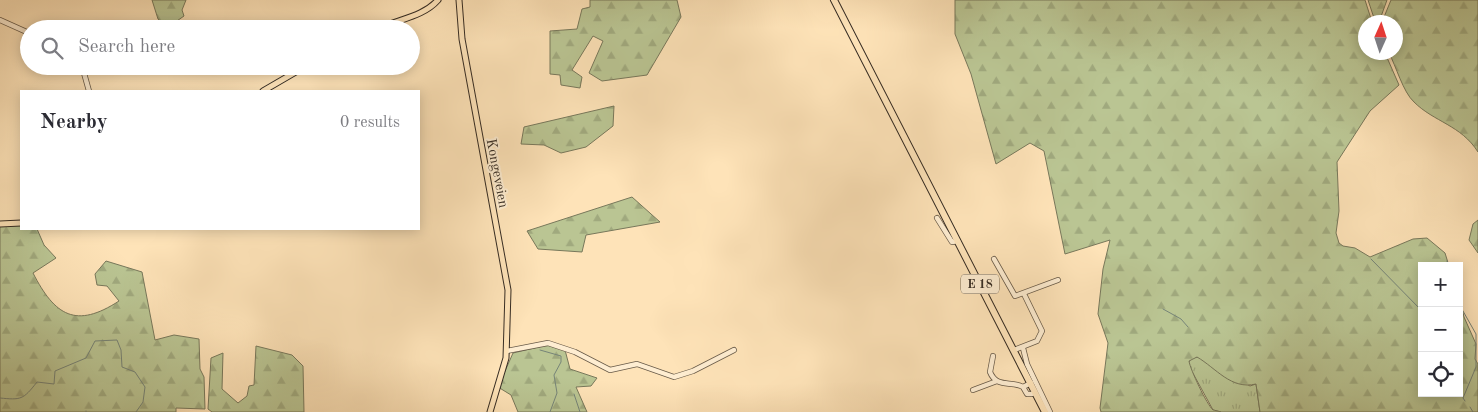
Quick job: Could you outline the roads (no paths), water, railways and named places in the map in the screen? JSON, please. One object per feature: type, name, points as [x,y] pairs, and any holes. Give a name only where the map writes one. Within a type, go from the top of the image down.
[{"type":"highway","name":"E 18","points":[[834,0],[1045,412]]},
{"type":"main road","points":[[403,20],[425,12],[438,0]]},
{"type":"main road","name":"Kongeveien","points":[[459,0],[464,53],[507,278],[507,351],[490,412]]},
{"type":"main road","points":[[264,90],[290,75]]},
{"type":"main road","points":[[0,224],[20,223]]},
{"type":"street","points":[[0,20],[20,29]]},
{"type":"street","points":[[85,75],[89,90]]},
{"type":"street","points":[[944,214],[935,218],[952,242],[958,241]]},
{"type":"street","points":[[994,259],[1013,295],[1024,294],[1058,280]]},
{"type":"street","points":[[1014,350],[1037,341],[1042,331],[1024,294]]},
{"type":"street","points":[[507,351],[548,343],[575,352],[610,370],[637,364],[674,377],[693,371],[734,350]]},
{"type":"street","points":[[1023,348],[1026,364],[1050,412]]},
{"type":"street","points":[[993,356],[990,372],[996,381],[1003,385],[1015,383],[1023,387],[1025,393],[1032,394]]},
{"type":"street","points":[[973,390],[996,381]]},
{"type":"street","points":[[1023,387],[1031,383]]},
{"type":"waterway","points":[[1371,259],[1418,307]]},
{"type":"waterway","points":[[1461,307],[1476,334],[1476,367],[1463,398],[1465,401]]},
{"type":"waterway","points":[[1163,309],[1181,319],[1188,327]]},
{"type":"waterway","points":[[0,398],[21,398],[37,382],[54,384],[55,371],[86,358],[95,341],[117,340],[121,350],[122,367],[135,372],[145,387],[143,402],[136,412]]},
{"type":"waterway","points":[[540,350],[561,356],[561,362],[554,375],[557,393],[550,412]]},
{"type":"waterway","points":[[574,394],[580,412]]},
{"type":"waterway","points":[[1470,407],[1473,412]]}]
